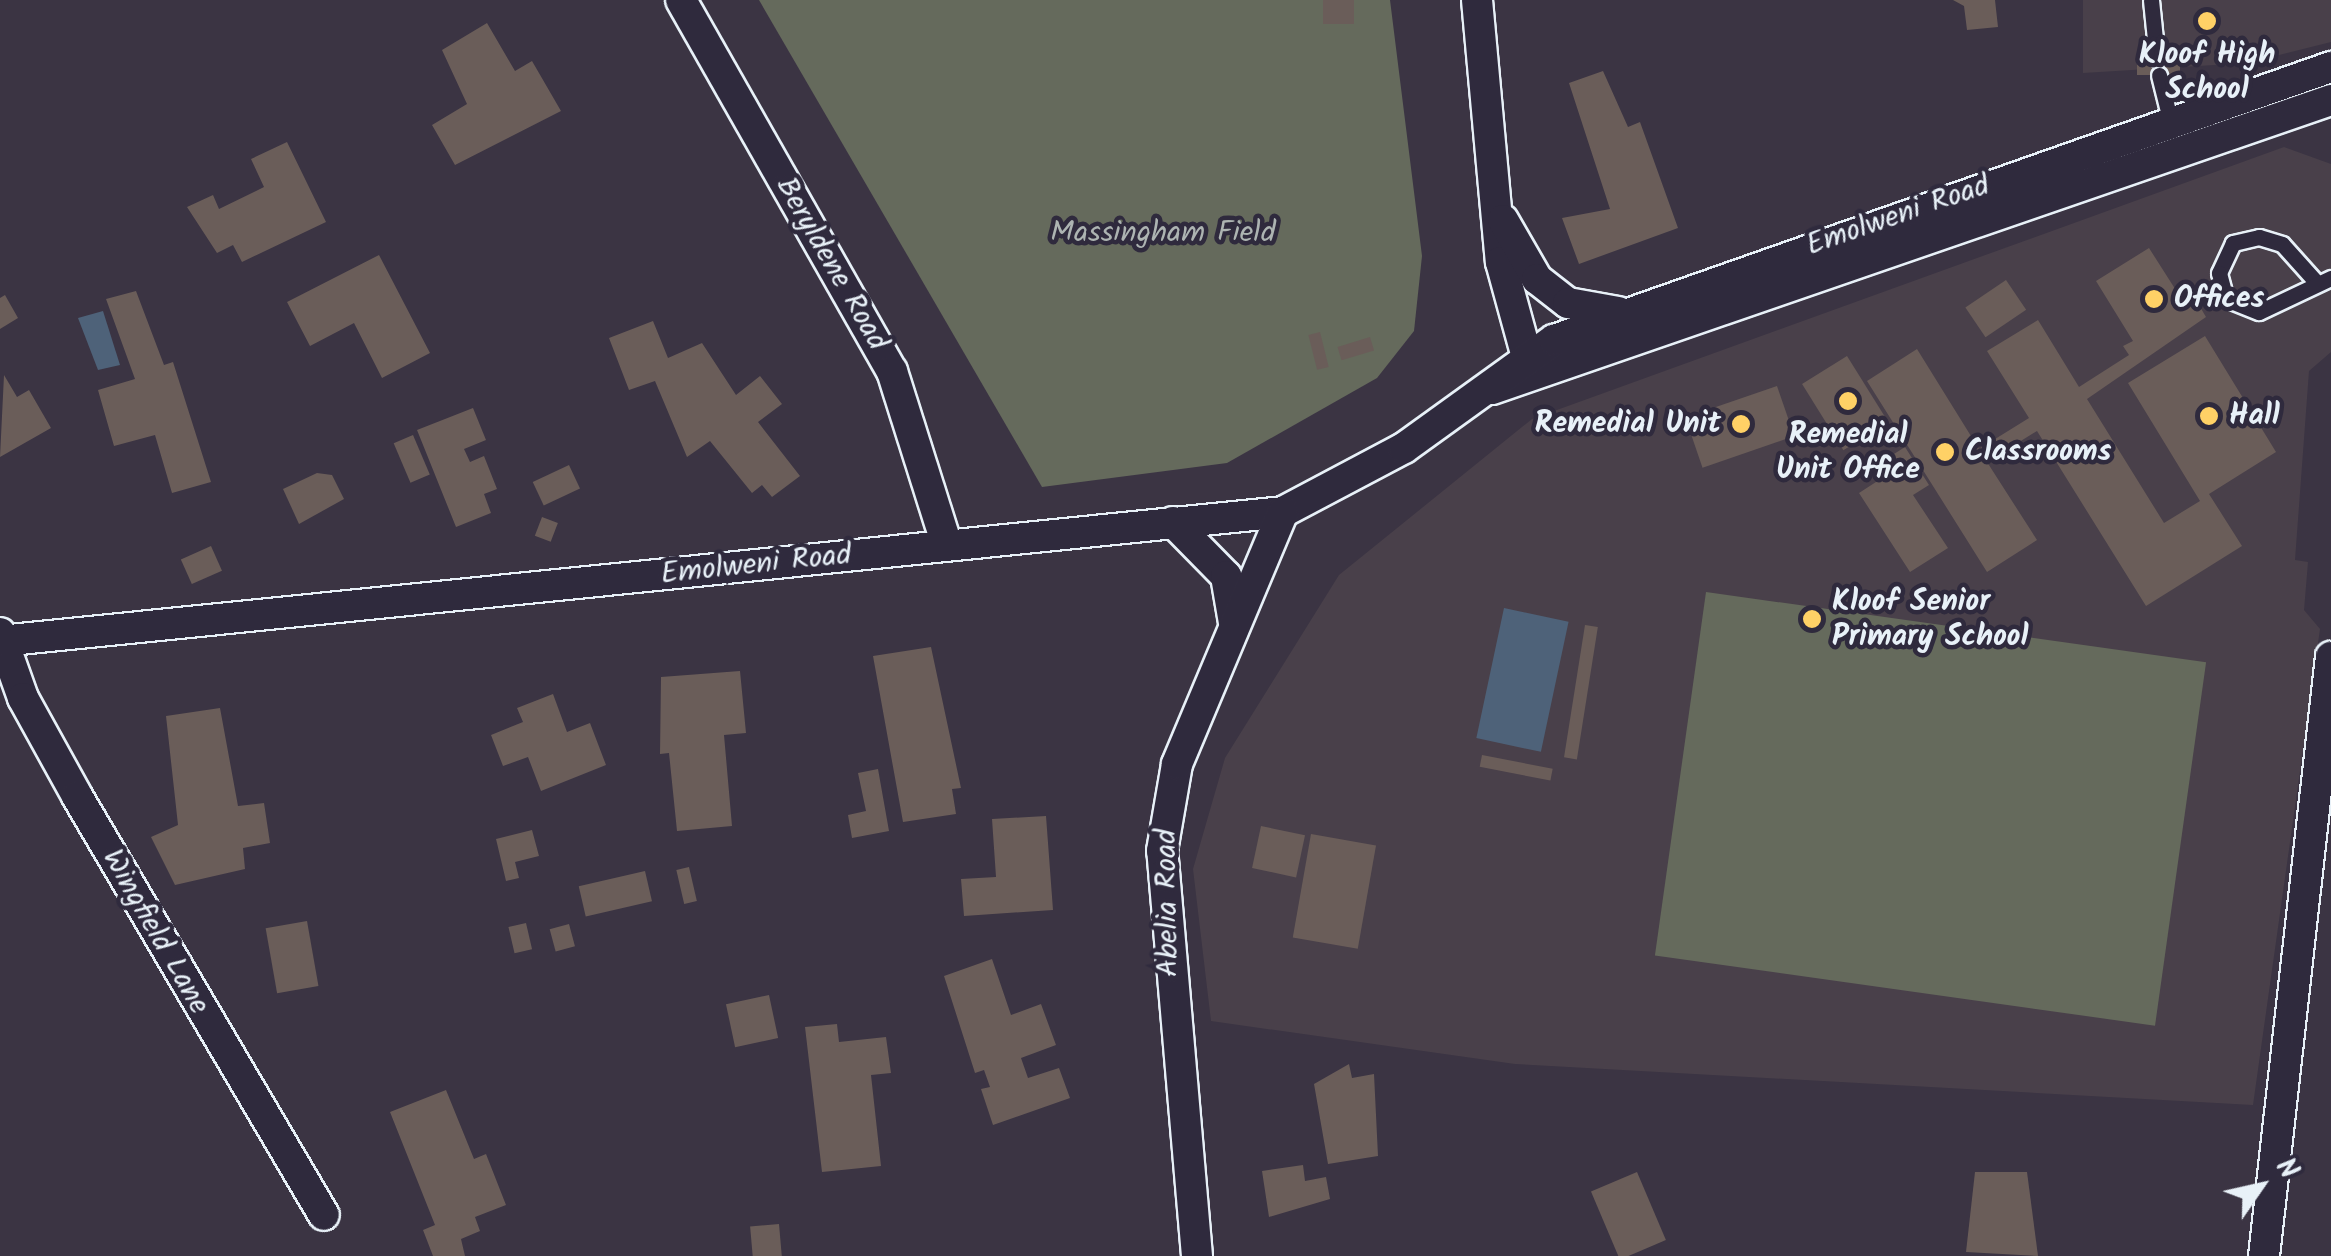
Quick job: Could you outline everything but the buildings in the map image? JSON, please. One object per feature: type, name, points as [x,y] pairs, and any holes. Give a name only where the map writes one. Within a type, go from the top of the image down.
[{"type":"street","name":"Beryldene Road","points":[[681,0],[892,371],[946,542]]},
{"type":"street","points":[[1478,0],[1500,212],[1528,365]]},
{"type":"street","name":"Emolweni Road","points":[[1,639],[946,542],[1283,512],[1404,448],[1479,393],[1625,312],[2170,119],[2331,68]]},
{"type":"street","name":"Emolweni Road","points":[[1528,365],[2331,100]]},
{"type":"street","points":[[1500,212],[1537,279],[1592,312],[1625,312]]},
{"type":"street","name":"Abelia Road","points":[[1197,1256],[1162,851],[1177,764],[1283,512]]},
{"type":"street","points":[[1173,522],[1226,576],[1234,623]]},
{"type":"street","name":"Wingfield Lane","points":[[1,639],[23,698],[76,796],[324,1215]]},
{"type":"street","points":[[2264,1256],[2331,656]]},
{"type":"lane","points":[[2150,0],[2158,67],[2170,119]]},
{"type":"lane","points":[[2259,237],[2282,244],[2324,281],[2258,312],[2226,299],[2219,273],[2233,244],[2259,237]]},
{"type":"shaded area","name":"Kloof High School","points":[[2083,0],[2331,0],[2331,42],[2247,63],[2083,73]]},
{"type":"shaded area","name":"Kloof Senior Primary School","points":[[2284,147],[2331,164],[2331,352],[2309,371],[2295,560],[2308,562],[2304,610],[2320,629],[2253,1105],[1515,1064],[1211,1021],[1193,869],[1225,758],[1339,575],[1532,419]]},
{"type":"green space","name":"Massingham Field","points":[[759,0],[1390,0],[1422,256],[1414,331],[1377,378],[1227,463],[1042,487]]},
{"type":"green space","points":[[1706,592],[2206,662],[2155,1026],[1655,955]]},
{"type":"water","points":[[103,311],[120,365],[98,370],[78,318]]},
{"type":"water","points":[[1504,608],[1569,622],[1541,752],[1476,738]]},
{"type":"place","name":"Kloof High School","points":[[2207,21]]},
{"type":"place","name":"Offices","points":[[2154,299]]},
{"type":"place","name":"Remedial Unit Office","points":[[1848,401]]},
{"type":"place","name":"Hall","points":[[2209,416]]},
{"type":"place","name":"Remedial Unit","points":[[1741,424]]},
{"type":"place","name":"Classrooms","points":[[1945,452]]},
{"type":"place","name":"Kloof Senior Primary School","points":[[1812,619]]}]
